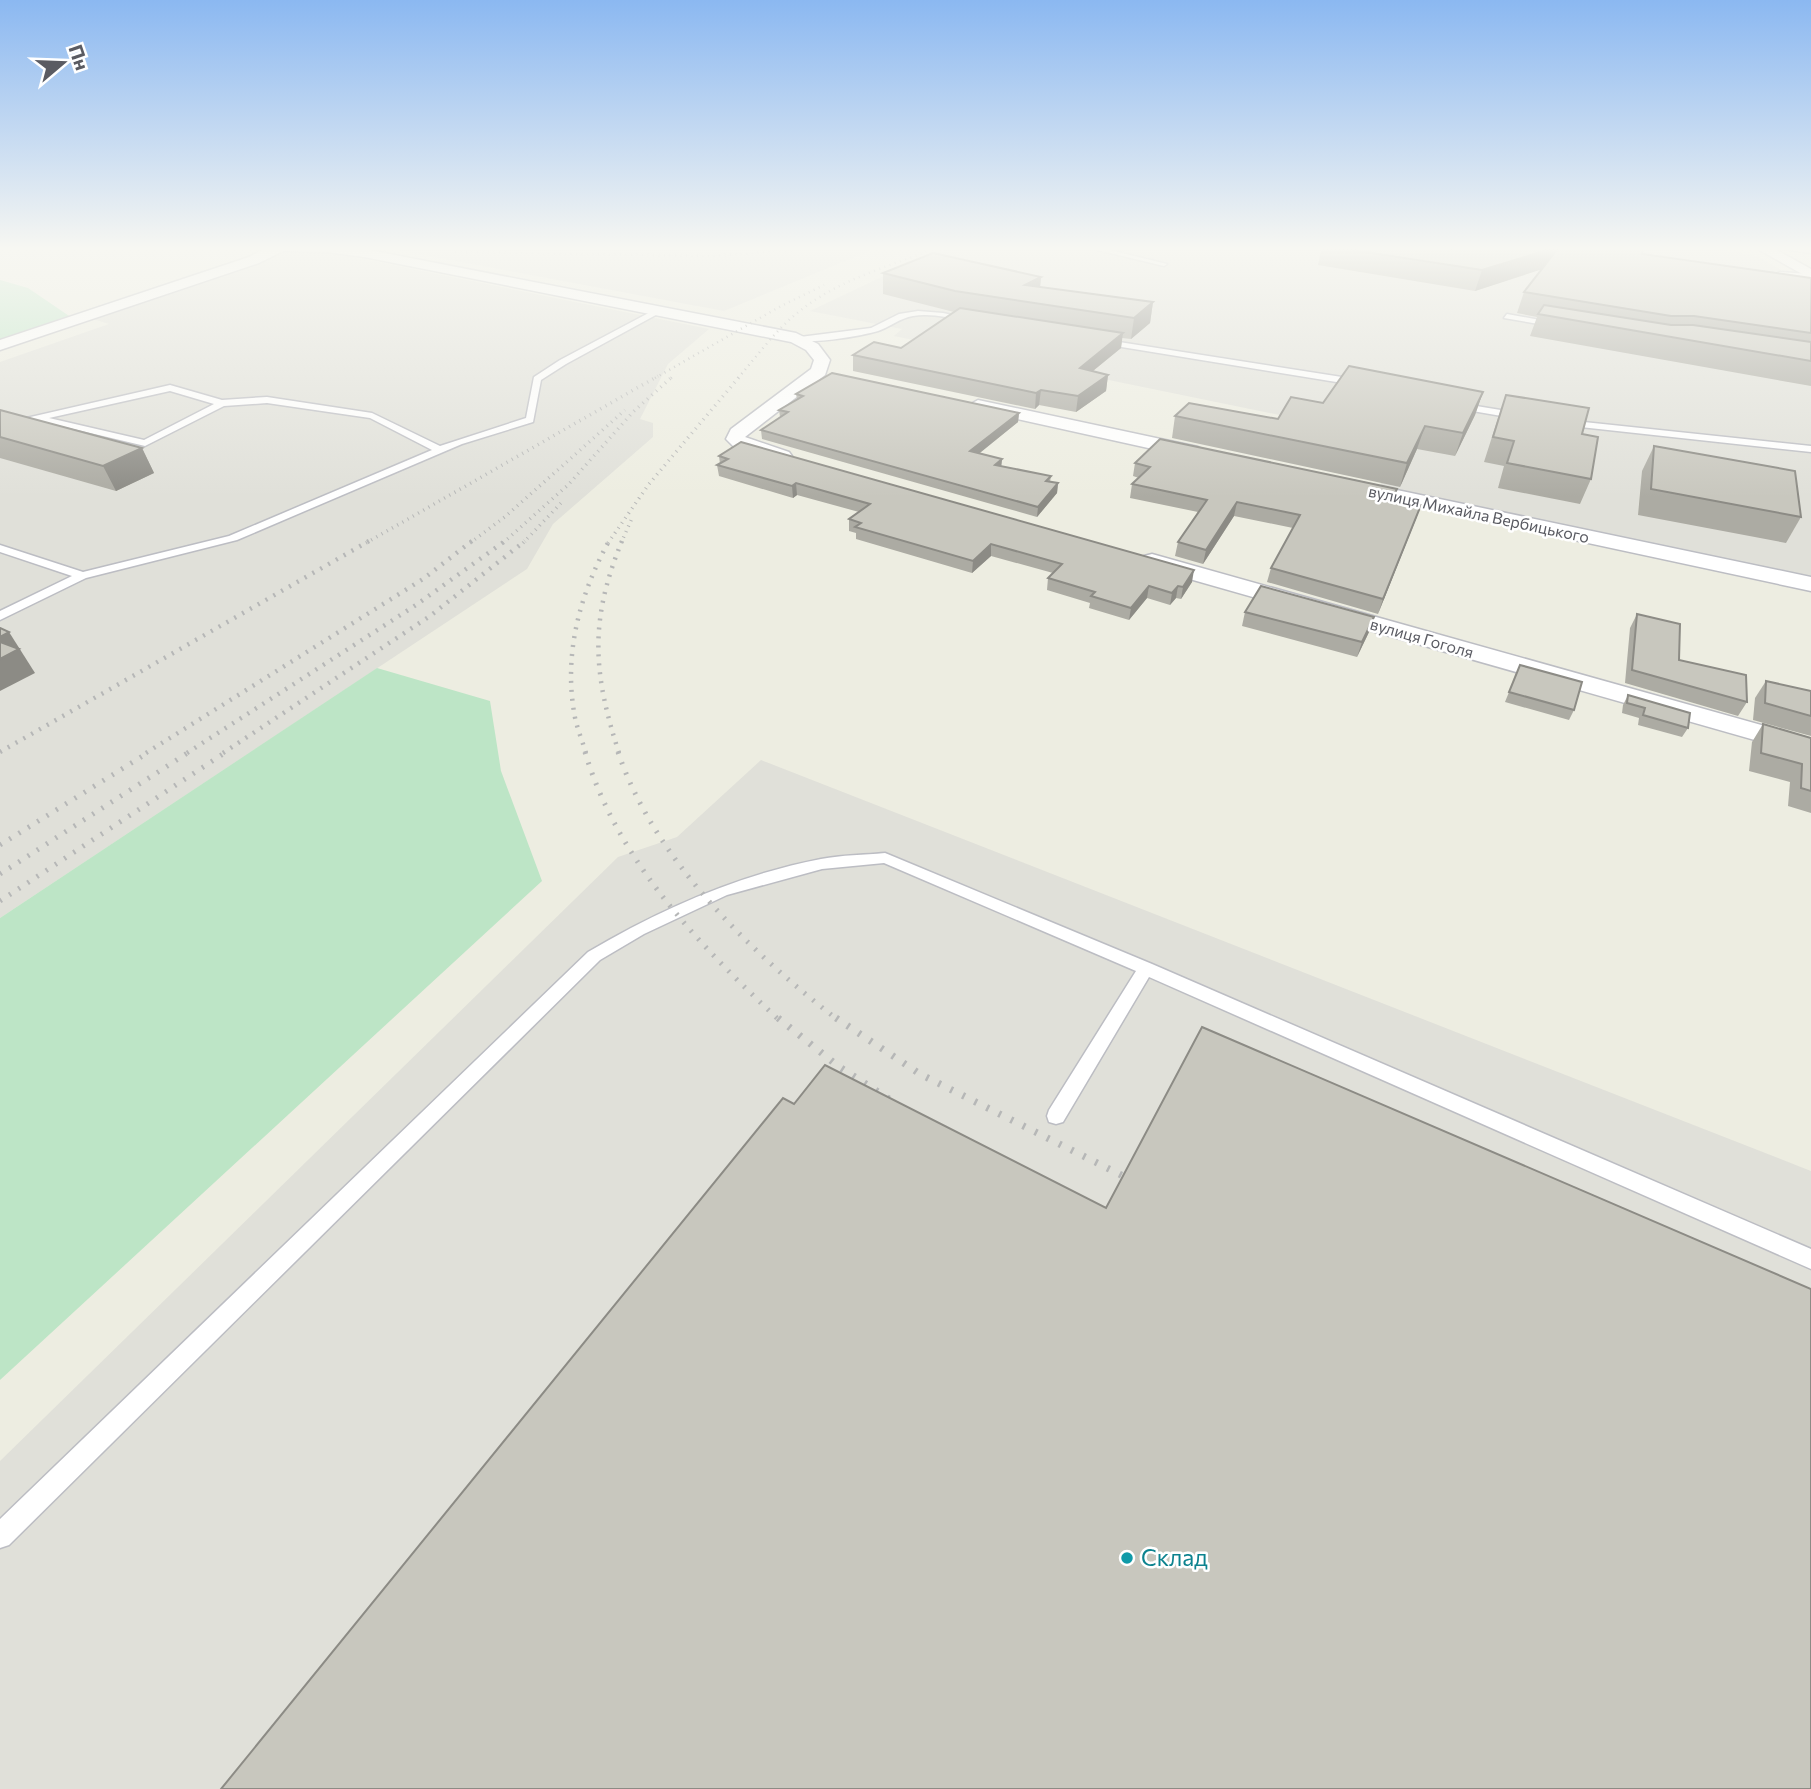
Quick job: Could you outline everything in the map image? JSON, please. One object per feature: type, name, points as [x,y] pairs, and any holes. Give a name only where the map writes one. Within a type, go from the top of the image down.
[{"type":"street","points":[[0,345],[43,330]]},
{"type":"street","points":[[760,330],[796,338],[812,347],[829,373],[738,433],[735,439],[742,444],[809,463]]},
{"type":"street","points":[[961,401],[1217,457]]},
{"type":"street","name":"вулиця Михайла Вербицького","points":[[1339,484],[1811,584]]},
{"type":"street","name":"вулиця Гоголя","points":[[1129,555],[1811,748]]},
{"type":"lane","points":[[0,616],[82,576],[233,538],[440,450],[530,420],[537,379],[562,362],[622,330]]},
{"type":"lane","points":[[796,338],[868,330]]},
{"type":"lane","points":[[1084,338],[1343,378],[1368,385]]},
{"type":"lane","points":[[0,427],[170,388],[222,403],[267,400],[372,416],[440,450]]},
{"type":"lane","points":[[39,418],[145,443],[222,403]]},
{"type":"lane","points":[[1441,404],[1536,418]]},
{"type":"lane","points":[[1549,420],[1811,449]]},
{"type":"lane","points":[[0,548],[82,576]]},
{"type":"lane","points":[[0,1536],[594,956],[638,930],[722,891],[822,864],[885,858],[1146,968],[1811,1259]]},
{"type":"lane","points":[[1056,1116],[1146,968]]},
{"type":"shaded area","points":[[90,330],[707,330],[668,364],[640,419],[653,423],[653,437],[553,524],[527,569],[0,918],[0,362]]},
{"type":"shaded area","points":[[900,330],[1811,330],[1811,584],[1379,492],[1392,438],[894,336]]},
{"type":"shaded area","points":[[761,760],[1811,1171],[1811,1789],[0,1789],[0,1461],[618,857],[677,837]]},
{"type":"green space","points":[[0,330],[44,330],[0,345]]},
{"type":"green space","points":[[377,668],[490,701],[501,771],[542,881],[0,1380],[0,918]]},
{"type":"building","points":[[927,330],[1107,330],[1123,333],[1080,368],[1108,375],[1078,396],[1041,390],[1036,393],[853,355],[874,342],[901,348]]},
{"type":"building","points":[[1634,330],[1731,330],[1811,342],[1811,361]]},
{"type":"building","points":[[1349,366],[1483,392],[1463,433],[1425,426],[1407,463],[1175,416],[1189,403],[1278,419],[1291,397],[1323,403]]},
{"type":"building","points":[[832,373],[1019,413],[970,451],[1002,459],[995,465],[1051,476],[1046,481],[1058,483],[1038,507],[761,430],[788,412],[779,410],[803,396],[796,394]]},
{"type":"building","points":[[1506,395],[1589,408],[1582,434],[1598,437],[1591,479],[1507,463],[1514,441],[1493,437]]},
{"type":"building","points":[[0,410],[142,448],[103,466],[0,437]]},
{"type":"building","points":[[1160,439],[1397,489],[1392,499],[1421,505],[1383,599],[1271,568],[1300,515],[1237,502],[1206,550],[1178,542],[1207,500],[1132,484],[1150,467],[1135,463]]},
{"type":"building","points":[[741,442],[1194,570],[1183,587],[1178,586],[1172,593],[1149,586],[1131,608],[1091,596],[1095,592],[1048,578],[1062,564],[991,544],[973,561],[855,527],[861,523],[849,519],[870,504],[717,465],[728,459],[719,456]]},
{"type":"building","points":[[1654,446],[1795,471],[1801,517],[1651,489]]},
{"type":"building","points":[[1261,586],[1374,617],[1362,642],[1245,612]]},
{"type":"building","points":[[1637,614],[1680,624],[1679,660],[1746,675],[1747,702],[1632,670]]},
{"type":"building","points":[[0,628],[9,632],[0,637]]},
{"type":"building","points":[[0,642],[19,649],[0,659]]},
{"type":"building","points":[[1520,665],[1582,682],[1574,710],[1509,692]]},
{"type":"building","points":[[1766,681],[1811,691],[1811,716],[1765,703]]},
{"type":"building","points":[[1628,695],[1690,713],[1688,728],[1643,715],[1645,708],[1627,703]]},
{"type":"building","points":[[1763,724],[1811,738],[1811,791],[1801,788],[1802,764],[1761,753]]},
{"type":"building","name":"Склад","points":[[1202,1027],[1811,1289],[1811,1789],[221,1789],[783,1098],[794,1104],[825,1065],[1106,1208]]},
{"type":"railway","points":[[655,378],[738,330]]},
{"type":"railway","points":[[738,378],[779,330]]},
{"type":"railway","points":[[366,543],[658,376]]},
{"type":"railway","points":[[503,543],[568,485],[633,412],[673,376]]},
{"type":"railway","points":[[608,543],[649,484],[740,376]]},
{"type":"railway","points":[[470,543],[506,516],[625,410]]},
{"type":"railway","points":[[525,541],[563,501]]},
{"type":"railway","points":[[621,543],[633,516]]},
{"type":"railway","points":[[0,752],[369,541]]},
{"type":"railway","points":[[146,753],[423,579],[472,541]]},
{"type":"railway","points":[[187,753],[416,605],[505,541]]},
{"type":"railway","points":[[223,753],[430,616],[525,541]]},
{"type":"railway","points":[[619,753],[604,697],[598,647],[604,597],[622,541]]},
{"type":"railway","points":[[586,753],[574,712],[571,690],[573,646],[590,582],[608,543]]},
{"type":"railway","points":[[0,845],[149,752]]},
{"type":"railway","points":[[0,874],[189,752]]},
{"type":"railway","points":[[0,901],[226,752]]},
{"type":"railway","points":[[585,752],[599,791],[639,864],[691,931],[779,1020]]},
{"type":"railway","points":[[618,752],[634,791],[655,829],[708,901],[739,934],[838,1020]]},
{"type":"railway","points":[[778,1018],[838,1066],[892,1101]]},
{"type":"railway","points":[[836,1018],[920,1074],[1141,1185]]},
{"type":"place","name":"Склад","points":[[1127,1558]]}]
